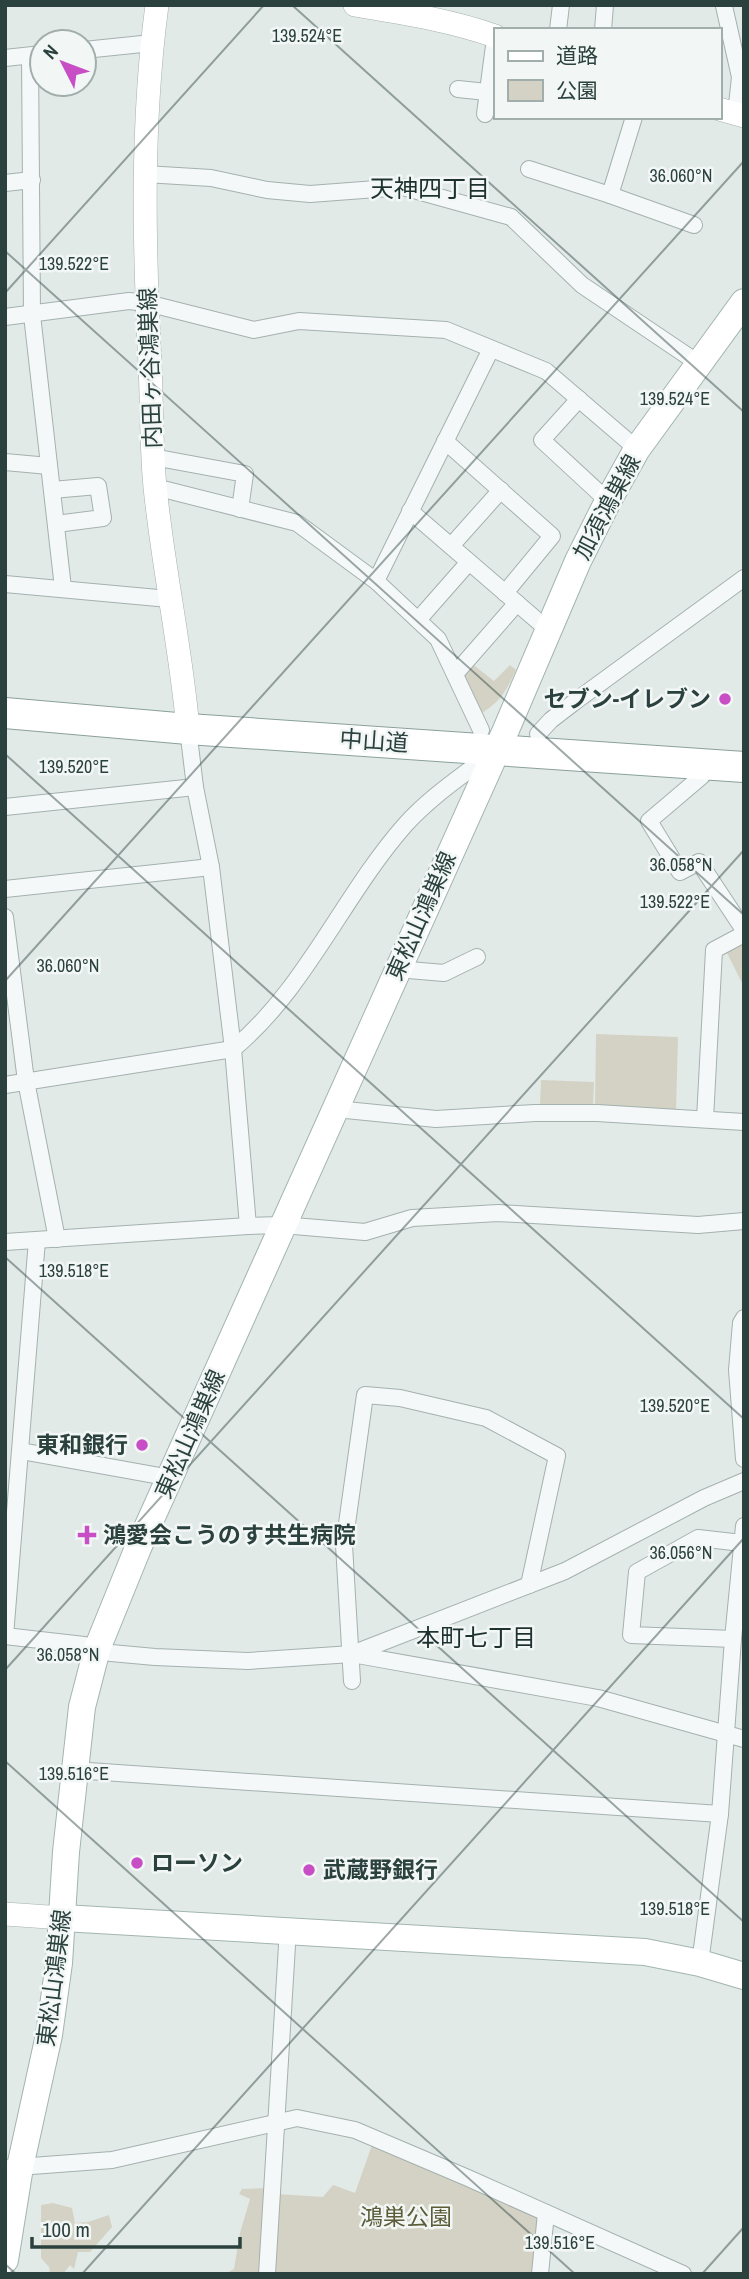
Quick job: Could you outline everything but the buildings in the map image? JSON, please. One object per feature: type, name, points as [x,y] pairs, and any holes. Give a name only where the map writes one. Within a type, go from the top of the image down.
[{"type":"highway","name":"中山道","points":[[5,697],[187,719]]},
{"type":"highway","name":"中山道","points":[[5,713],[187,719],[494,737],[744,767]]},
{"type":"highway","name":"中山道","points":[[494,737],[538,734],[744,750]]},
{"type":"main road","name":"内田ヶ谷鴻巣線","points":[[157,5],[152,43],[145,174],[153,457],[169,599],[187,719]]},
{"type":"main road","points":[[355,5],[421,15],[463,25],[494,37]]},
{"type":"main road","name":"加須鴻巣線","points":[[494,737],[608,501],[638,450],[744,302]]},
{"type":"main road","name":"東松山鴻巣線","points":[[5,2260],[13,2167],[49,2035],[59,1963],[74,1770],[82,1707],[97,1649],[138,1548],[397,969],[494,737]]},
{"type":"main road","points":[[5,1914],[645,1952],[700,1962],[744,1976]]},
{"type":"street","points":[[558,28],[561,5]]},
{"type":"street","points":[[603,28],[605,5]]},
{"type":"street","points":[[724,6],[740,77],[733,113]]},
{"type":"street","points":[[98,49],[152,43]]},
{"type":"street","points":[[485,114],[494,44]]},
{"type":"street","points":[[5,58],[28,56]]},
{"type":"street","points":[[458,89],[487,92]]},
{"type":"street","points":[[35,98],[32,315],[63,588]]},
{"type":"street","points":[[610,195],[633,119]]},
{"type":"street","points":[[529,169],[694,225]]},
{"type":"street","points":[[145,174],[211,178],[267,190],[310,194],[402,187],[510,217],[582,285],[698,363]]},
{"type":"street","points":[[5,183],[32,180]]},
{"type":"street","points":[[5,317],[129,301],[147,303],[254,330],[299,321],[446,330],[546,371],[638,450]]},
{"type":"street","points":[[376,581],[491,349]]},
{"type":"street","points":[[579,399],[542,440],[608,501]]},
{"type":"street","points":[[445,441],[552,536],[511,598],[455,674]]},
{"type":"street","points":[[153,457],[245,474],[240,509]]},
{"type":"street","points":[[5,462],[49,466]]},
{"type":"street","points":[[52,490],[97,486],[103,518],[55,524]]},
{"type":"street","points":[[5,1085],[233,1049],[255,1031],[315,953],[406,824],[494,737],[455,674],[438,639],[376,581],[297,523],[155,487]]},
{"type":"street","points":[[451,546],[500,490]]},
{"type":"street","points":[[410,512],[547,629]]},
{"type":"street","points":[[418,621],[469,562]]},
{"type":"street","points":[[538,734],[577,700],[744,578]]},
{"type":"street","points":[[5,584],[169,599]]},
{"type":"street","points":[[187,719],[195,787],[211,867],[233,1049],[248,1226]]},
{"type":"street","points":[[702,764],[702,776],[649,821],[680,872],[699,862],[744,932],[714,950],[705,1119]]},
{"type":"street","points":[[5,807],[195,787]]},
{"type":"street","points":[[5,889],[211,867]]},
{"type":"street","points":[[5,917],[26,1081],[57,1239]]},
{"type":"street","points":[[397,969],[444,973],[477,957]]},
{"type":"street","points":[[336,1109],[436,1119],[536,1113],[597,1113],[744,1122]]},
{"type":"street","points":[[5,1241],[248,1226],[365,1232],[412,1218],[498,1213],[698,1226],[744,1221]]},
{"type":"street","points":[[37,1240],[5,1636],[84,1645],[111,1653],[248,1661],[352,1654],[598,1698],[744,1739]]},
{"type":"street","points":[[744,1318],[741,1323],[737,1370],[744,1459]]},
{"type":"street","points":[[352,1681],[344,1545],[365,1395],[400,1398],[486,1418],[556,1455],[529,1585]]},
{"type":"street","points":[[21,1451],[171,1478]]},
{"type":"street","points":[[352,1654],[565,1571],[744,1481]]},
{"type":"street","points":[[700,1962],[720,1814],[744,1526]]},
{"type":"street","points":[[733,1639],[631,1635],[637,1572],[698,1538],[742,1543]]},
{"type":"street","points":[[74,1770],[720,1814]]},
{"type":"street","points":[[267,2274],[288,1929]]},
{"type":"street","points":[[13,2167],[112,2160],[297,2118],[355,2130],[683,2274]]},
{"type":"street","points":[[540,2274],[545,2213]]},
{"type":"green space","points":[[471,663],[494,681],[510,665],[516,670],[502,696],[479,715],[461,675]]},
{"type":"green space","points":[[744,939],[744,987],[725,949]]},
{"type":"green space","points":[[596,1034],[678,1037],[676,1112],[595,1107]]},
{"type":"green space","points":[[541,1080],[594,1082],[593,1107],[540,1105]]},
{"type":"green space","name":"鴻巣公園","points":[[372,2145],[537,2214],[540,2233],[536,2274],[271,2274],[277,2194],[323,2197],[333,2185],[355,2193]]},
{"type":"green space","points":[[268,2188],[262,2274],[225,2274],[234,2269],[240,2233],[250,2199],[239,2194],[242,2189]]},
{"type":"green space","points":[[53,2203],[72,2208],[75,2223],[109,2215],[112,2227],[90,2252],[78,2252],[74,2269],[70,2265],[63,2274],[50,2274],[49,2267],[41,2258],[41,2205]]},
{"type":"place","name":"セブン-イレブン","points":[[725,699]]},
{"type":"place","name":"東和銀行","points":[[142,1445]]},
{"type":"place","name":"鴻愛会こうのす共生病院","points":[[87,1535]]},
{"type":"place","name":"ローソン","points":[[137,1863]]},
{"type":"place","name":"武蔵野銀行","points":[[309,1870]]},
{"type":"district","name":"天神四丁目","points":[[430,189]]},
{"type":"district","name":"本町七丁目","points":[[476,1638]]}]
